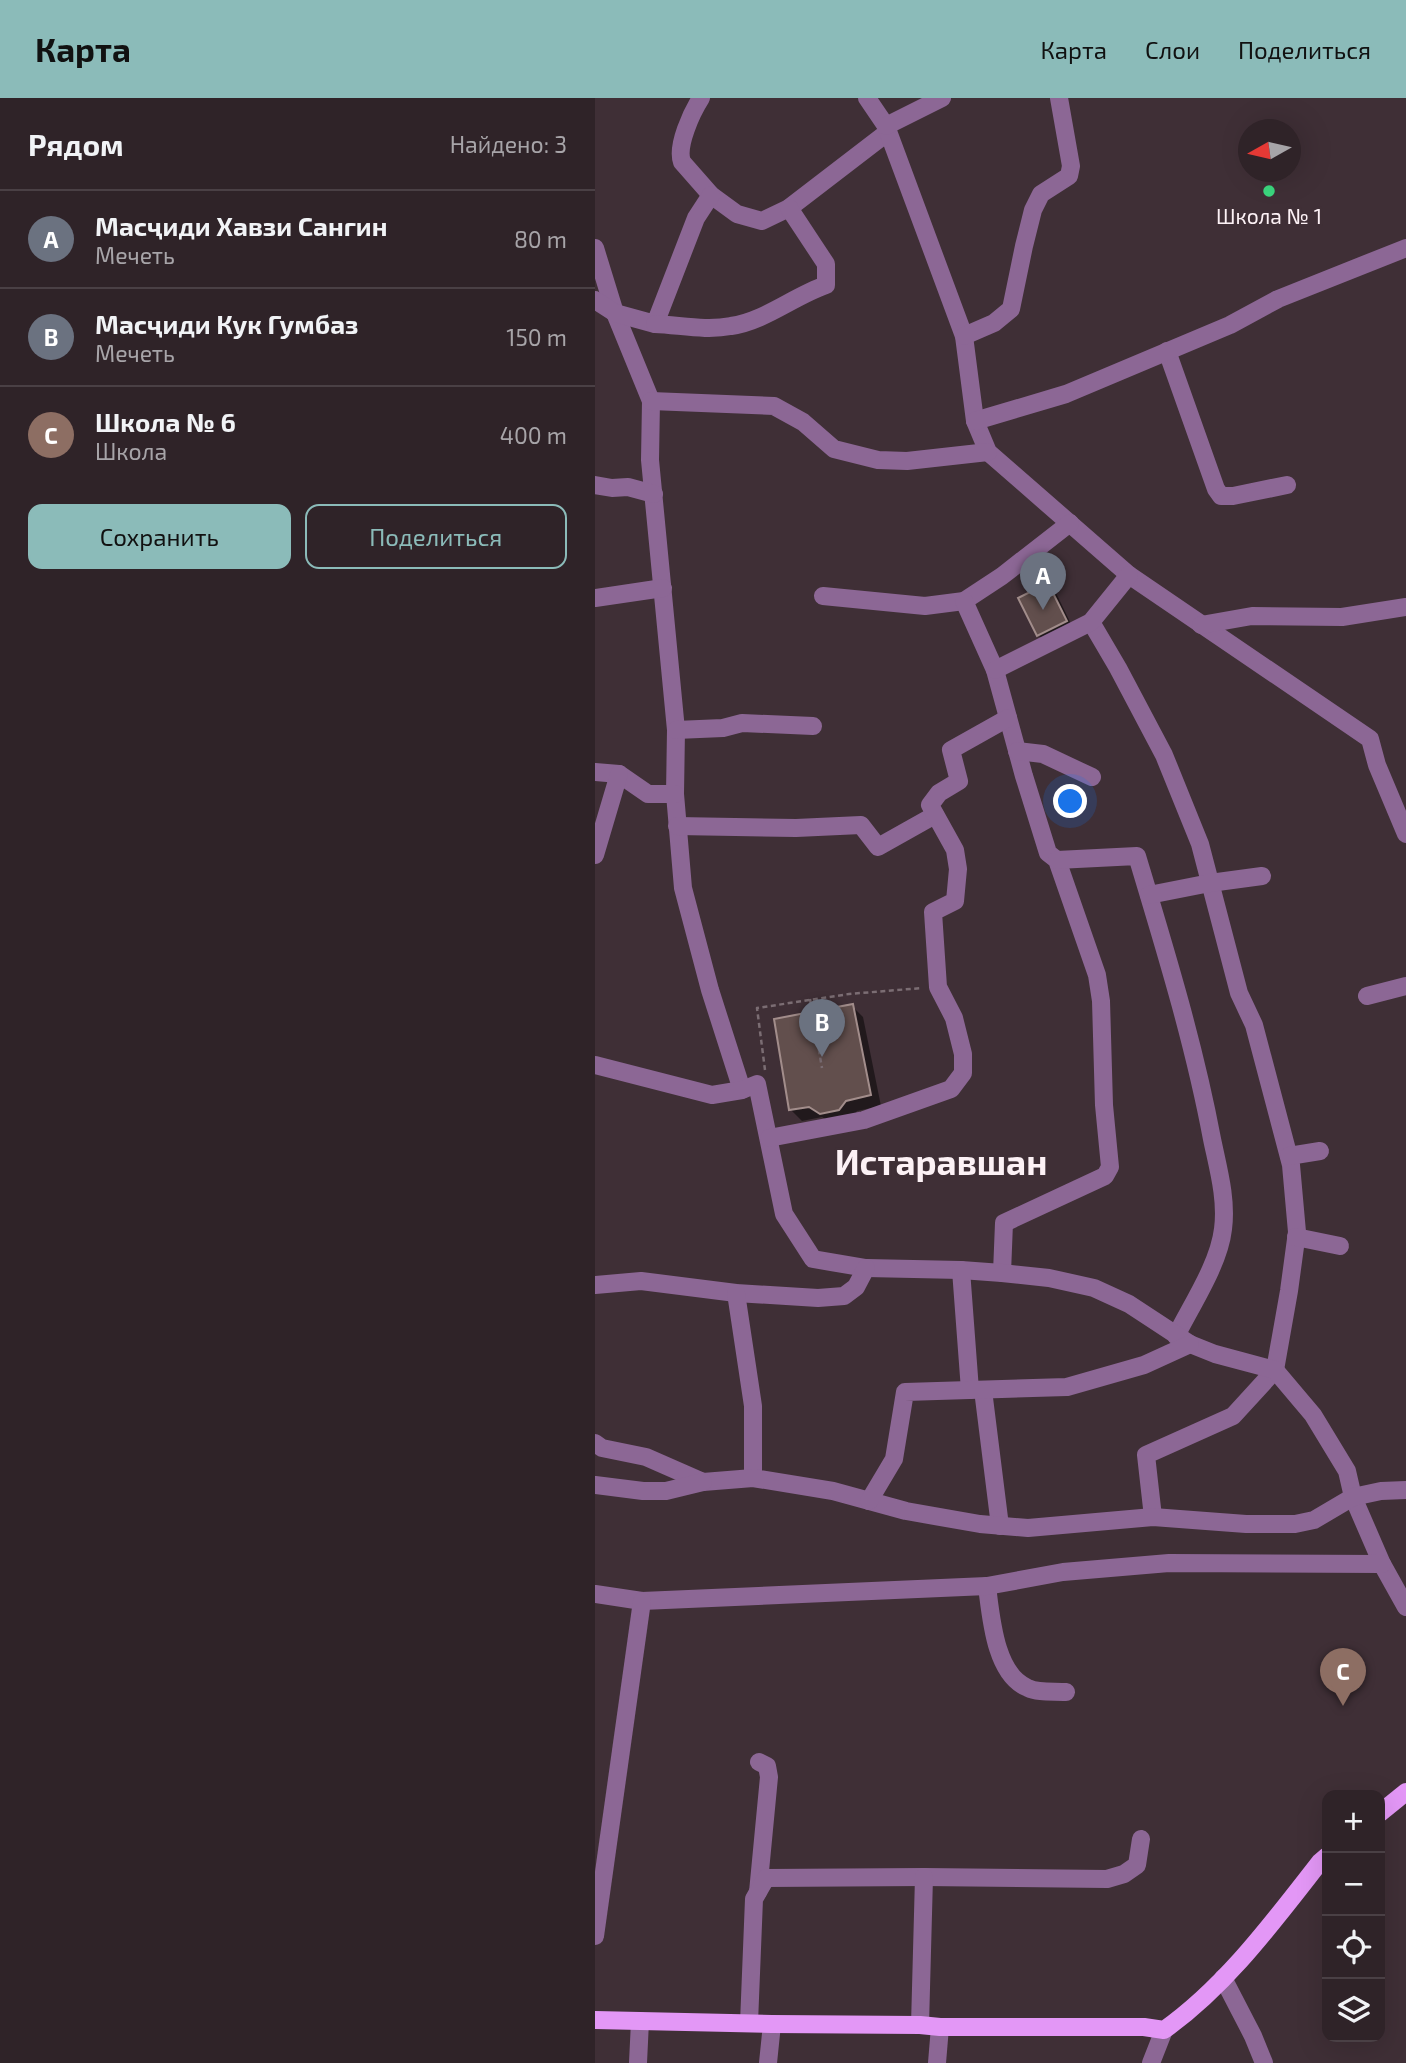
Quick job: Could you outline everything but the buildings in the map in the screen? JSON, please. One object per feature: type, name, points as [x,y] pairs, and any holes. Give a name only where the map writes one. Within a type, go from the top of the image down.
[{"type":"main road","points":[[1385,1809],[1406,1791]]},
{"type":"main road","points":[[595,2020],[940,2027],[1144,2027],[1164,2030],[1186,2014],[1223,1978],[1269,1928],[1322,1860]]},
{"type":"street","points":[[701,98],[693,110],[685,134],[679,155],[682,162],[711,195],[737,214],[762,221],[789,208],[887,129],[942,98]]},
{"type":"street","points":[[867,98],[887,129],[964,336],[975,421],[988,452],[1129,575],[1370,739],[1377,765],[1406,834]]},
{"type":"street","points":[[964,336],[994,323],[1011,309],[1033,210],[1041,194],[1069,176],[1071,166],[1059,98]]},
{"type":"street","points":[[655,324],[696,218],[711,195]]},
{"type":"street","points":[[595,300],[615,313],[655,324],[730,327],[748,322],[826,285],[826,264],[789,208]]},
{"type":"street","points":[[595,248],[615,313],[650,401],[650,460],[676,730],[675,794],[683,888],[709,990],[769,1138],[784,1214],[813,1259],[866,1268],[961,1269],[1002,1273],[1049,1278],[1094,1288],[1129,1304],[1183,1340],[1215,1354],[1275,1370],[1313,1415],[1347,1471],[1353,1497],[1382,1564],[1406,1607]]},
{"type":"street","points":[[975,421],[1066,394],[1230,325],[1278,299],[1406,248]]},
{"type":"street","points":[[1167,351],[1216,489],[1221,496],[1287,485]]},
{"type":"street","points":[[650,401],[773,406],[803,422],[834,449],[878,460],[907,461],[988,452]]},
{"type":"street","points":[[595,485],[628,487],[654,494]]},
{"type":"street","points":[[823,596],[925,606],[964,601],[1002,576],[1070,523]]},
{"type":"street","points":[[995,670],[1091,622],[1129,575]]},
{"type":"street","points":[[595,598],[663,588]]},
{"type":"street","points":[[964,601],[995,670],[1048,853],[1057,860],[1097,975],[1101,1001],[1104,1105],[1110,1167],[1105,1176],[1004,1223],[1002,1273]]},
{"type":"street","points":[[1201,625],[1252,615],[1342,617],[1406,607]]},
{"type":"street","points":[[1091,622],[1164,755],[1200,844],[1239,993],[1254,1025],[1289,1156],[1296,1237],[1275,1370],[1233,1416],[1146,1455],[1153,1517]]},
{"type":"street","points":[[769,1138],[864,1120],[951,1089],[963,1073],[963,1054],[954,1018],[938,987],[933,912],[955,901],[958,869],[955,850],[930,805],[939,793],[959,781],[951,750],[1009,718]]},
{"type":"street","points":[[676,730],[723,728],[743,723],[813,726]]},
{"type":"street","points":[[1017,751],[1043,754],[1092,777]]},
{"type":"street","points":[[595,772],[619,774],[648,794],[675,794]]},
{"type":"street","points":[[595,855],[619,774]]},
{"type":"street","points":[[677,826],[796,828],[861,825],[878,847],[935,815]]},
{"type":"street","points":[[869,1501],[894,1459],[905,1392],[1067,1387],[1144,1365],[1183,1340],[1216,1258],[1223,1229],[1222,1193],[1200,1074],[1137,856],[1057,860]]},
{"type":"street","points":[[1149,895],[1262,876]]},
{"type":"street","points":[[1367,996],[1406,986]]},
{"type":"street","points":[[595,1065],[712,1094],[750,1087]]},
{"type":"street","points":[[1289,1156],[1320,1151]]},
{"type":"street","points":[[1296,1237],[1340,1245]]},
{"type":"street","points":[[595,1285],[641,1281],[736,1293],[818,1298],[844,1296],[856,1287],[866,1268]]},
{"type":"street","points":[[961,1269],[977,1390],[1000,1526]]},
{"type":"street","points":[[736,1293],[753,1406],[753,1478]]},
{"type":"street","points":[[595,1443],[602,1448],[646,1457],[703,1482]]},
{"type":"street","points":[[595,1485],[643,1492],[666,1492],[703,1482],[753,1478],[833,1491],[906,1511],[1028,1528],[1153,1517],[1246,1524],[1295,1524],[1314,1520],[1353,1497],[1381,1491],[1406,1490]]},
{"type":"street","points":[[595,1594],[642,1601],[988,1586],[1063,1572],[1169,1563],[1382,1564]]},
{"type":"street","points":[[988,1586],[992,1626],[1000,1653],[1011,1676],[1028,1689],[1066,1692]]},
{"type":"street","points":[[596,1924],[642,1601]]},
{"type":"street","points":[[758,1892],[769,1777],[767,1766],[759,1762]]},
{"type":"street","points":[[749,2024],[754,1899],[767,1878],[1107,1879],[1124,1874],[1137,1865],[1141,1839]]},
{"type":"street","points":[[921,2025],[924,1877]]},
{"type":"street","points":[[1223,1978],[1264,2063]]},
{"type":"street","points":[[638,2063],[640,2021]]},
{"type":"street","points":[[768,2063],[772,2024]]},
{"type":"street","points":[[936,2063],[940,2027]]},
{"type":"street","points":[[1151,2063],[1164,2030]]},
{"type":"path","points":[[750,1087],[766,1072],[757,1008],[810,999],[938,987]]},
{"type":"path","points":[[810,999],[822,1068]]},
{"type":"place","name":"Школа № 1","points":[[1269,191]]},
{"type":"place","name":"Масҷиди Хавзи Сангин","points":[[1043,610]]},
{"type":"place","name":"Масҷиди Кук Гумбаз","points":[[822,1057]]},
{"type":"place","name":"Школа № 6","points":[[1343,1706]]},
{"type":"district","name":"Истаравшан","points":[[941,1161]]}]
